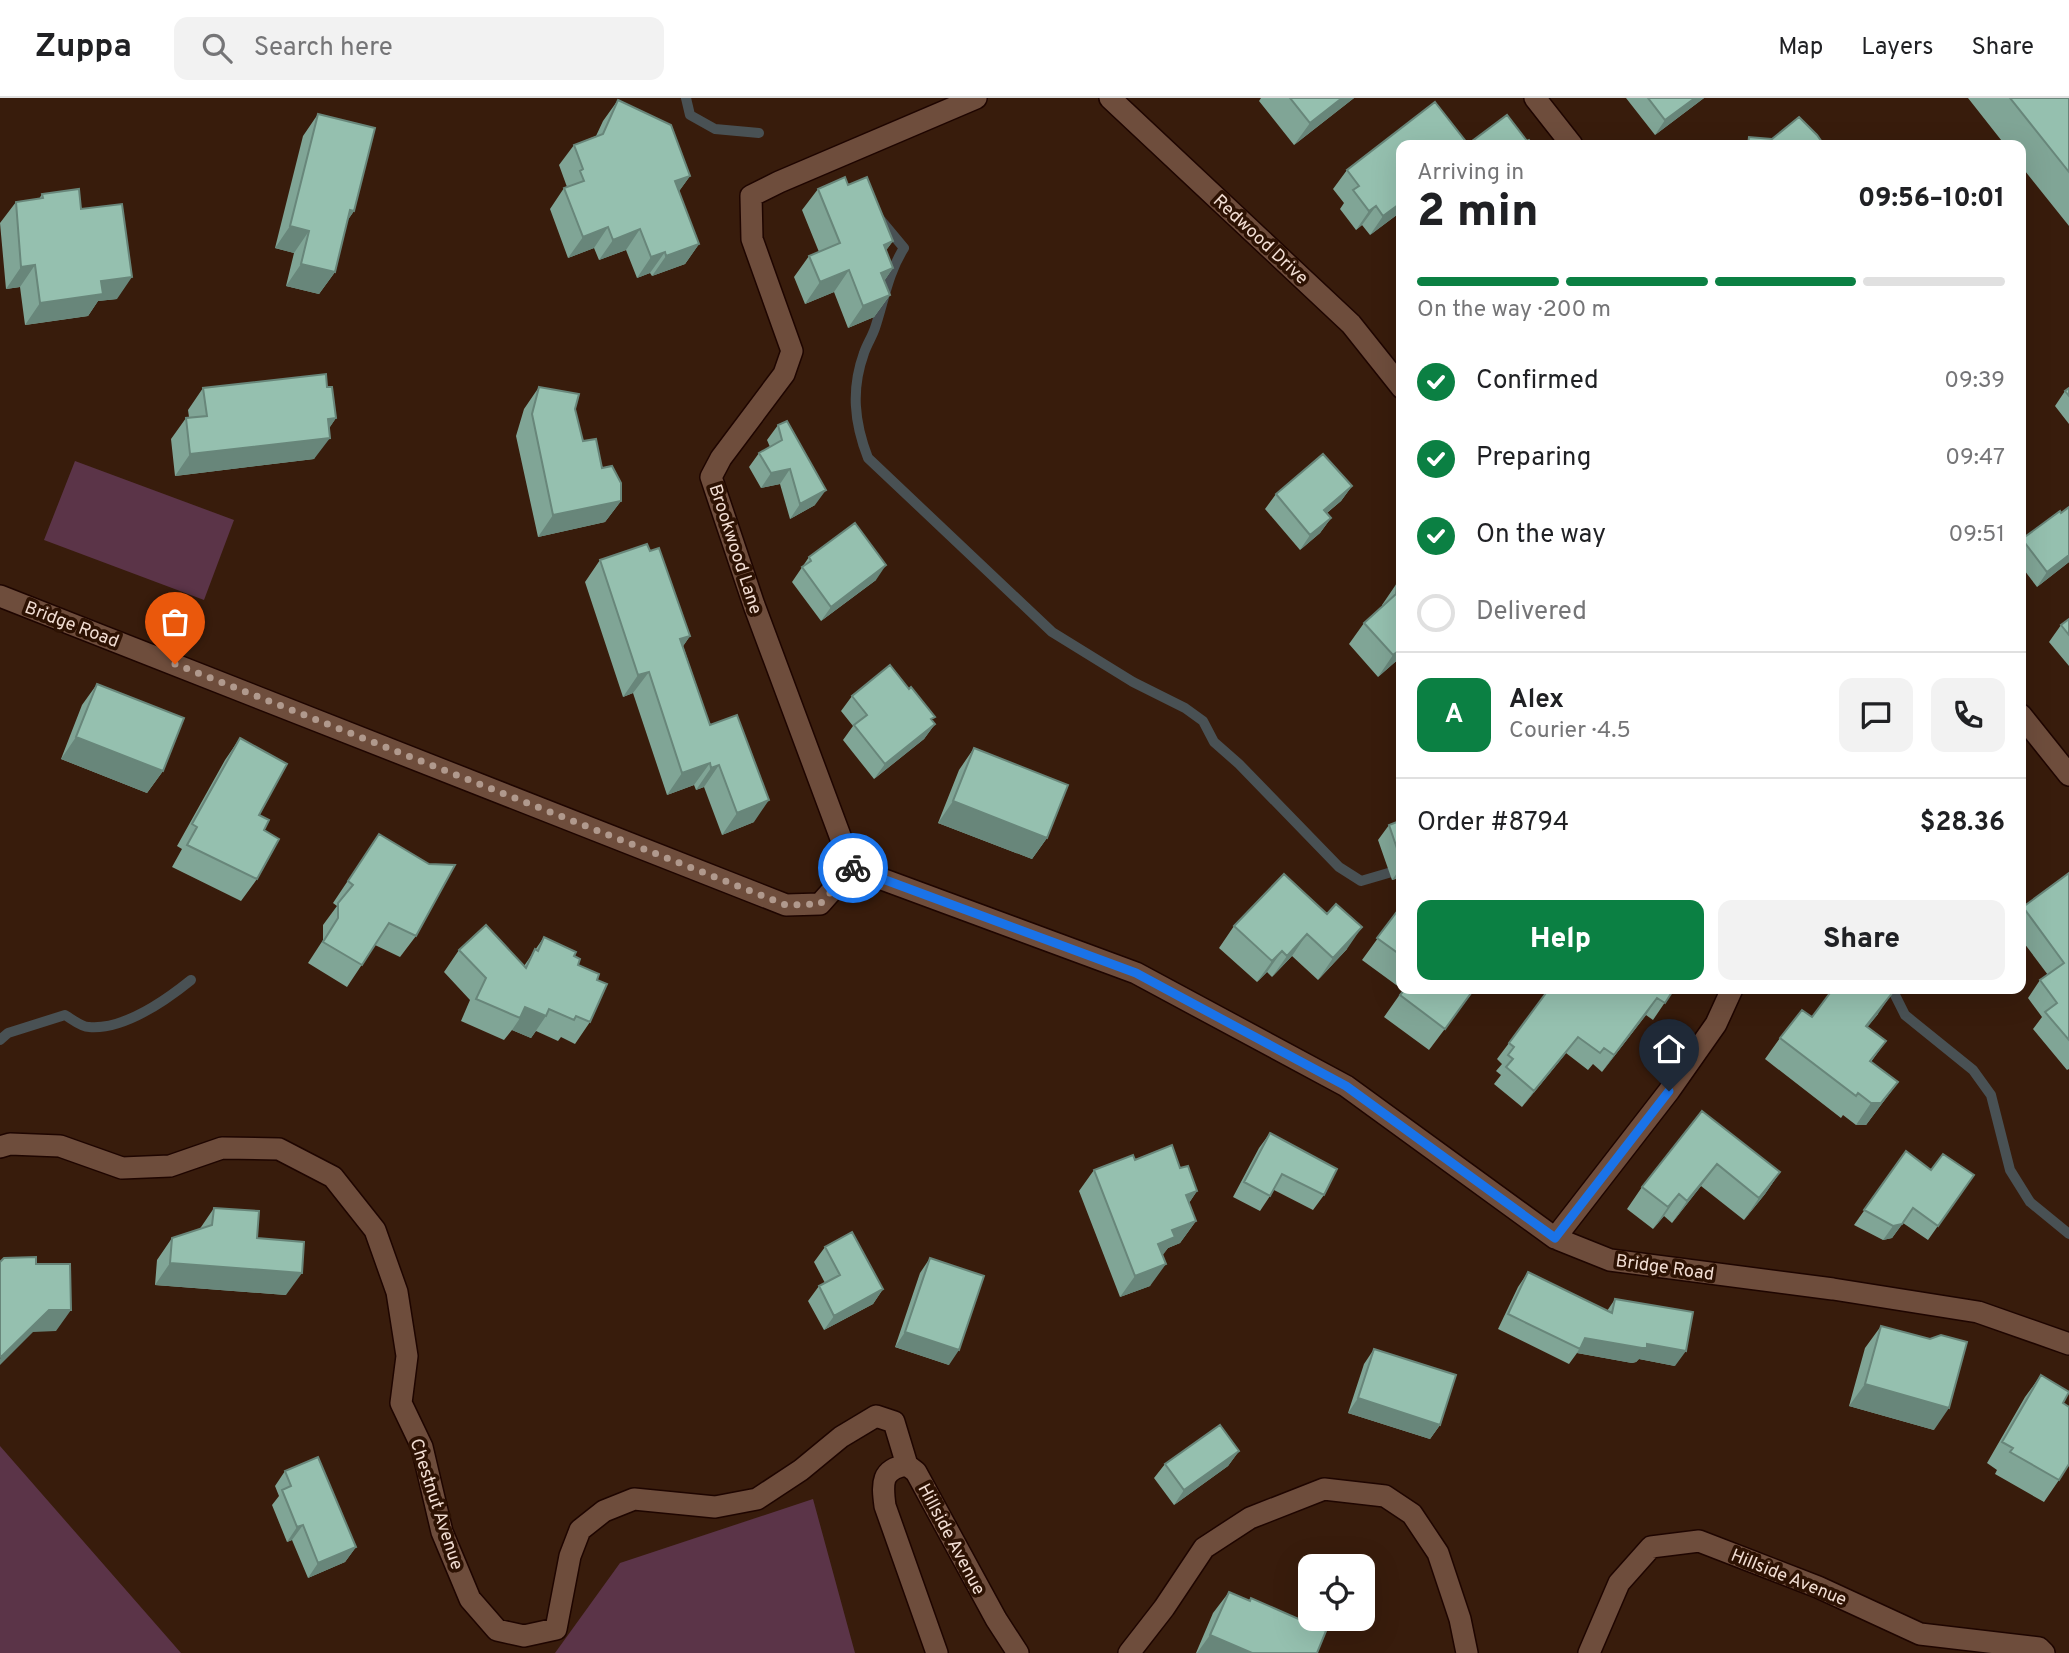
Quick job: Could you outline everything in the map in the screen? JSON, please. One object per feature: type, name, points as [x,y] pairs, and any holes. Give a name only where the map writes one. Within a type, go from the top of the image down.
[{"type":"street","name":"Brookwood Lane","points":[[852,868],[754,605],[711,477],[721,458],[784,374],[792,351],[752,239],[751,196],[976,98]]},
{"type":"street","name":"Redwood Drive","points":[[1110,98],[1351,324],[1396,380]]},
{"type":"street","points":[[1535,98],[1568,140]]},
{"type":"street","name":"Bridge Road","points":[[0,596],[786,905],[820,904],[852,868],[1136,973],[1346,1086],[1555,1238],[1610,1260],[1833,1289],[1978,1312],[2069,1344]]},
{"type":"street","points":[[2026,722],[2069,775]]},
{"type":"street","points":[[1555,1238],[1669,1091],[1716,1024],[1730,994]]},
{"type":"street","name":"Chestnut Avenue","points":[[0,1147],[10,1144],[60,1146],[122,1168],[170,1166],[222,1148],[279,1149],[333,1177],[375,1230],[397,1292],[407,1356],[401,1403],[422,1447],[442,1532],[470,1599],[496,1630],[524,1636],[555,1629],[570,1556],[580,1530],[604,1511],[634,1499],[715,1507],[757,1499],[801,1470],[841,1437],[876,1416],[894,1422],[907,1465]]},
{"type":"street","name":"Hillside Avenue","points":[[937,1653],[886,1506],[883,1488],[885,1476],[894,1466],[907,1465],[916,1472],[996,1619],[1018,1653]]},
{"type":"street","points":[[1129,1653],[1164,1608],[1204,1548],[1250,1518],[1324,1489],[1385,1496],[1412,1514],[1438,1553],[1460,1619],[1467,1653]]},
{"type":"street","name":"Hillside Avenue","points":[[1589,1653],[1619,1583],[1651,1547],[1699,1541],[1818,1587],[1920,1634],[2039,1648],[2043,1653]]},
{"type":"shaded area","points":[[75,461],[234,520],[204,600],[44,540]]},
{"type":"shaded area","points":[[0,1446],[181,1653],[0,1653]]},
{"type":"shaded area","points":[[813,1499],[855,1653],[555,1653],[620,1563]]},
{"type":"building","points":[[1290,98],[1342,98],[1310,123]]},
{"type":"building","points":[[1648,98],[1695,98],[1665,120]]},
{"type":"building","points":[[2010,98],[2069,98],[2069,172]]},
{"type":"building","points":[[618,100],[671,125],[690,176],[675,181],[699,244],[666,256],[665,252],[651,257],[640,229],[613,240],[608,227],[583,237],[564,188],[584,181],[580,171],[583,169],[574,145],[603,134]]},
{"type":"building","points":[[1435,102],[1465,140],[1396,140],[1396,206],[1383,216],[1376,206],[1369,211],[1353,190],[1359,186],[1347,170]]},
{"type":"building","points":[[318,114],[375,128],[354,211],[350,210],[335,272],[301,264],[309,231],[290,226]]},
{"type":"building","points":[[1507,115],[1526,140],[1473,140]]},
{"type":"building","points":[[1799,117],[1820,140],[1749,140],[1749,137],[1772,139]]},
{"type":"building","points":[[845,177],[848,185],[867,177],[893,241],[884,245],[893,268],[881,273],[890,295],[863,306],[849,270],[820,282],[809,256],[840,243],[818,189]]},
{"type":"building","points":[[79,189],[81,209],[122,204],[132,277],[101,281],[103,294],[40,303],[35,265],[21,267],[16,202],[43,198],[42,194]]},
{"type":"building","points":[[326,374],[327,387],[332,387],[336,418],[328,419],[330,438],[190,454],[186,418],[207,416],[203,388]]},
{"type":"building","points":[[539,387],[579,394],[575,409],[583,441],[596,439],[602,468],[612,466],[621,483],[621,501],[553,515],[532,414]]},
{"type":"building","points":[[787,421],[826,490],[800,504],[790,469],[771,473],[759,453],[782,440],[778,425]]},
{"type":"building","points":[[1323,454],[1352,486],[1324,510],[1331,518],[1310,535],[1276,494]]},
{"type":"building","points":[[2069,507],[2069,555],[2047,572],[2026,544],[2026,536],[2060,511],[2061,513]]},
{"type":"building","points":[[855,523],[886,565],[831,607],[802,567],[811,561],[809,557]]},
{"type":"building","points":[[647,544],[650,551],[659,548],[690,636],[680,639],[710,725],[737,715],[769,800],[737,813],[719,765],[711,768],[710,763],[682,773],[649,672],[638,675],[600,560]]},
{"type":"building","points":[[1396,594],[1396,653],[1393,655],[1364,623]]},
{"type":"building","points":[[2069,619],[2069,635],[2061,625]]},
{"type":"building","points":[[890,665],[935,717],[931,719],[935,724],[885,764],[854,725],[867,715],[852,696]]},
{"type":"building","points":[[97,684],[184,718],[163,771],[76,737]]},
{"type":"building","points":[[240,738],[287,764],[259,815],[269,820],[264,830],[279,839],[257,879],[187,845],[197,827],[192,824]]},
{"type":"building","points":[[974,748],[1068,785],[1047,838],[953,801]]},
{"type":"building","points":[[1396,822],[1396,845],[1389,825]]},
{"type":"building","points":[[379,834],[429,864],[455,865],[416,936],[389,923],[362,965],[323,942],[338,918],[338,903],[353,885],[348,881]]},
{"type":"building","points":[[2069,873],[2069,1040],[2045,1012],[2057,1003],[2040,980],[2064,963],[2026,911],[2026,905]]},
{"type":"building","points":[[1284,874],[1327,914],[1336,904],[1362,927],[1333,958],[1307,934],[1287,956],[1282,951],[1272,961],[1234,926]]},
{"type":"building","points":[[1396,913],[1396,952],[1377,938]]},
{"type":"building","points":[[486,925],[526,968],[544,937],[576,952],[574,956],[580,959],[578,965],[599,974],[597,980],[607,984],[590,1022],[576,1016],[574,1020],[549,1009],[546,1016],[525,1007],[520,1018],[476,999],[486,978],[459,950]]},
{"type":"building","points":[[1401,994],[1470,994],[1445,1029]]},
{"type":"building","points":[[1545,994],[1671,994],[1665,1003],[1657,998],[1614,1055],[1604,1048],[1600,1053],[1578,1037],[1534,1091],[1506,1067],[1513,1059],[1508,1055],[1514,1047],[1509,1043]]},
{"type":"building","points":[[1829,994],[1891,994],[1866,1026],[1886,1041],[1870,1061],[1898,1082],[1881,1103],[1871,1103],[1858,1093],[1856,1096],[1780,1038],[1802,1010],[1812,1017]]},
{"type":"building","points":[[1702,1111],[1780,1172],[1759,1198],[1717,1164],[1687,1201],[1679,1194],[1668,1207],[1642,1187]]},
{"type":"building","points":[[1270,1133],[1337,1169],[1324,1195],[1282,1174],[1270,1196],[1244,1182]]},
{"type":"building","points":[[1172,1145],[1180,1168],[1188,1166],[1197,1191],[1186,1195],[1196,1221],[1172,1230],[1175,1237],[1158,1244],[1166,1264],[1135,1276],[1094,1170],[1133,1155],[1135,1160]]},
{"type":"building","points":[[1906,1151],[1931,1170],[1943,1154],[1974,1175],[1938,1226],[1913,1208],[1902,1224],[1893,1226],[1864,1210]]},
{"type":"building","points":[[214,1208],[259,1211],[257,1238],[304,1242],[302,1273],[170,1263],[172,1238],[212,1225]]},
{"type":"building","points":[[852,1232],[883,1289],[834,1316],[819,1286],[840,1275],[825,1247]]},
{"type":"building","points":[[36,1257],[36,1264],[70,1264],[71,1310],[49,1310],[1,1357],[0,1262],[4,1258]]},
{"type":"building","points":[[930,1258],[984,1276],[959,1350],[905,1332]]},
{"type":"building","points":[[1528,1272],[1612,1313],[1615,1299],[1693,1312],[1686,1351],[1647,1344],[1647,1348],[1642,1348],[1585,1338],[1580,1349],[1508,1314]]},
{"type":"building","points":[[1881,1326],[1930,1339],[1941,1335],[1967,1342],[1949,1408],[1865,1384]]},
{"type":"building","points":[[1374,1349],[1456,1375],[1440,1425],[1358,1398]]},
{"type":"building","points":[[2041,1375],[2069,1392],[2063,1403],[2069,1407],[2069,1464],[2059,1480],[2010,1452],[2013,1448],[2002,1442]]},
{"type":"building","points":[[1220,1425],[1239,1451],[1184,1490],[1165,1464]]},
{"type":"building","points":[[318,1457],[356,1547],[318,1563],[303,1525],[297,1527],[282,1490],[291,1486],[285,1471]]},
{"type":"building","points":[[1229,1592],[1250,1601],[1251,1598],[1298,1619],[1298,1631],[1326,1631],[1317,1653],[1252,1653],[1210,1635]]},
{"type":"waterway","points":[[686,98],[690,115],[715,129],[759,133]]},
{"type":"waterway","points":[[879,218],[904,248],[890,277],[857,380],[857,418],[868,458],[1052,632],[1203,721],[1214,742],[1239,764],[1339,867],[1361,881],[1396,871]]},
{"type":"waterway","points":[[0,1040],[8,1033],[65,1015],[86,1027],[116,1024],[157,1005],[191,980]]},
{"type":"waterway","points":[[1894,994],[1905,1015],[1973,1070],[1991,1095],[2010,1170],[2030,1202],[2069,1234]]},
{"type":"way so far","points":[[175,664],[786,905],[820,904],[853,868]]},
{"type":"route","points":[[853,868],[1136,973],[1346,1086],[1555,1238],[1669,1091]]}]
